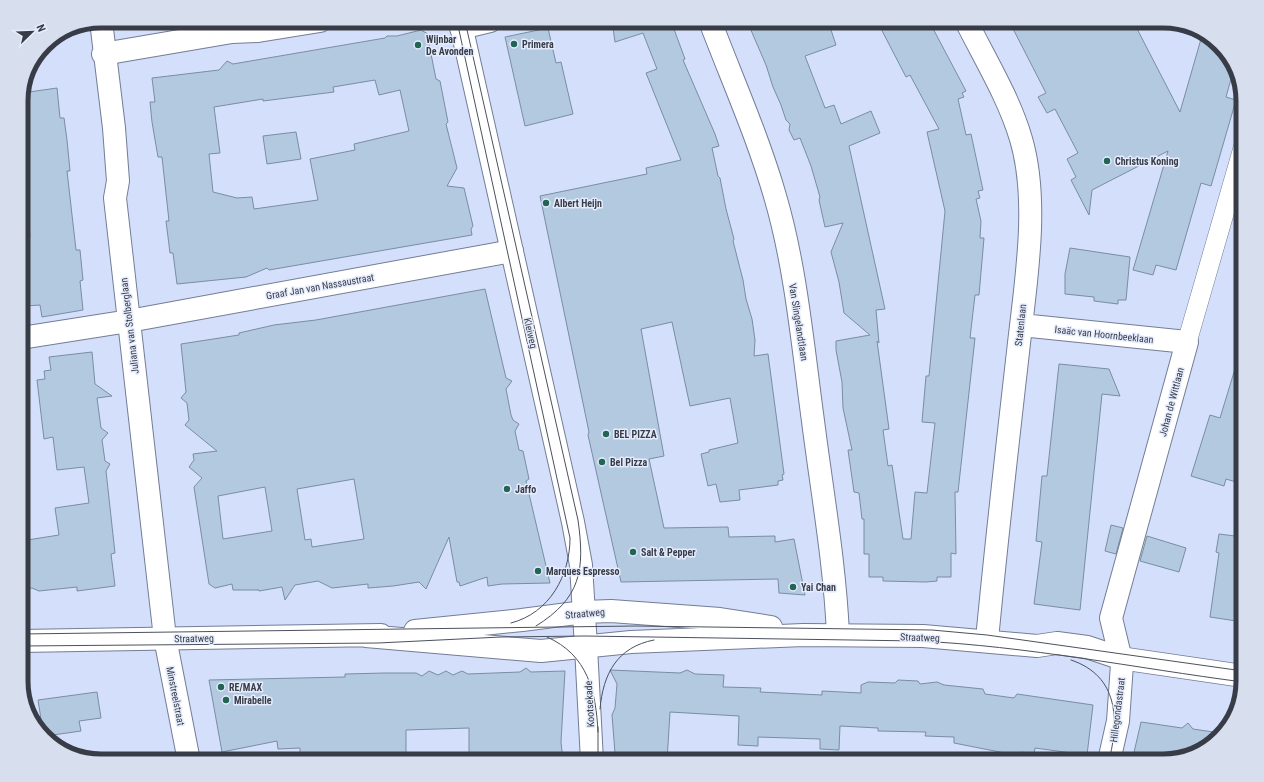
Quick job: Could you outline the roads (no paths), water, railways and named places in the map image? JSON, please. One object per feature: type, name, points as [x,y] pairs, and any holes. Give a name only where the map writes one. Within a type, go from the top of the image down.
[{"type":"street","name":"Juliana van Stolberglaan","points":[[102,28],[114,128],[118,181],[115,198],[165,635]]},
{"type":"street","points":[[104,54],[232,32],[258,31],[277,28]]},
{"type":"street","name":"Kleiweg","points":[[462,28],[573,522],[581,565],[586,647]]},
{"type":"street","name":"Van Slingelandtlaan","points":[[713,28],[760,149],[775,198],[787,252],[801,330],[832,566],[838,635]]},
{"type":"street","name":"Statenlaan","points":[[970,28],[1008,104],[1021,140],[1029,180],[1030,226],[1021,325],[987,640]]},
{"type":"street","name":"Johan de Wittlaan","points":[[1120,658],[1111,618],[1187,342],[1236,172]]},
{"type":"street","name":"Graaf Jan van Nassaustraat","points":[[28,337],[129,321],[512,251]]},
{"type":"street","name":"Isaäc van Hoornbeeklaan","points":[[1021,325],[1187,342]]},
{"type":"street","name":"Straatweg","points":[[366,636],[584,612],[631,611],[720,619],[778,628],[803,635]]},
{"type":"street","name":"Straatweg","points":[[28,641],[165,635],[366,636],[542,651],[631,642],[803,635],[923,636],[987,640],[1037,646],[1055,653],[1091,658],[1120,658],[1236,675]]},
{"type":"street","name":"Minstreelstraat","points":[[165,635],[188,754]]},
{"type":"street","name":"Kootsekade","points":[[586,647],[592,754]]},
{"type":"street","name":"Hillegondastraat","points":[[1111,754],[1118,721],[1122,664],[1120,658]]},
{"type":"tram line","points":[[459,28],[570,538],[566,565],[562,579],[555,591],[537,611],[525,618],[511,623]]},
{"type":"tram line","points":[[467,28],[578,520],[581,554],[580,568],[576,581],[571,593],[563,605],[536,626]]},
{"type":"tram line","points":[[28,634],[635,626],[932,630],[987,635],[1236,670]]},
{"type":"tram line","points":[[28,646],[378,643],[501,637],[585,636],[918,641],[1040,652],[1236,681]]},
{"type":"tram line","points":[[547,637],[561,645],[581,664],[592,689],[598,732]]},
{"type":"tram line","points":[[600,709],[604,684],[614,664],[630,649],[654,640]]},
{"type":"tram line","points":[[1071,660],[1087,667],[1099,677],[1107,688],[1112,701],[1114,715],[1114,730],[1110,754]]},
{"type":"tram line","points":[[598,727],[598,754]]},
{"type":"place","name":"Primera","points":[[514,44]]},
{"type":"place","name":"Wijnbar De Avonden","points":[[418,45]]},
{"type":"place","name":"Christus Koning","points":[[1107,161]]},
{"type":"place","name":"Albert Heijn","points":[[546,203]]},
{"type":"place","name":"BEL PIZZA","points":[[606,434]]},
{"type":"place","name":"Bel Pizza","points":[[602,462]]},
{"type":"place","name":"Jaffo","points":[[507,489]]},
{"type":"place","name":"Salt & Pepper","points":[[633,552]]},
{"type":"place","name":"Marques Espresso","points":[[538,571]]},
{"type":"place","name":"Yai Chan","points":[[793,587]]},
{"type":"place","name":"RE/MAX","points":[[221,687]]},
{"type":"place","name":"Mirabelle","points":[[226,700]]}]
